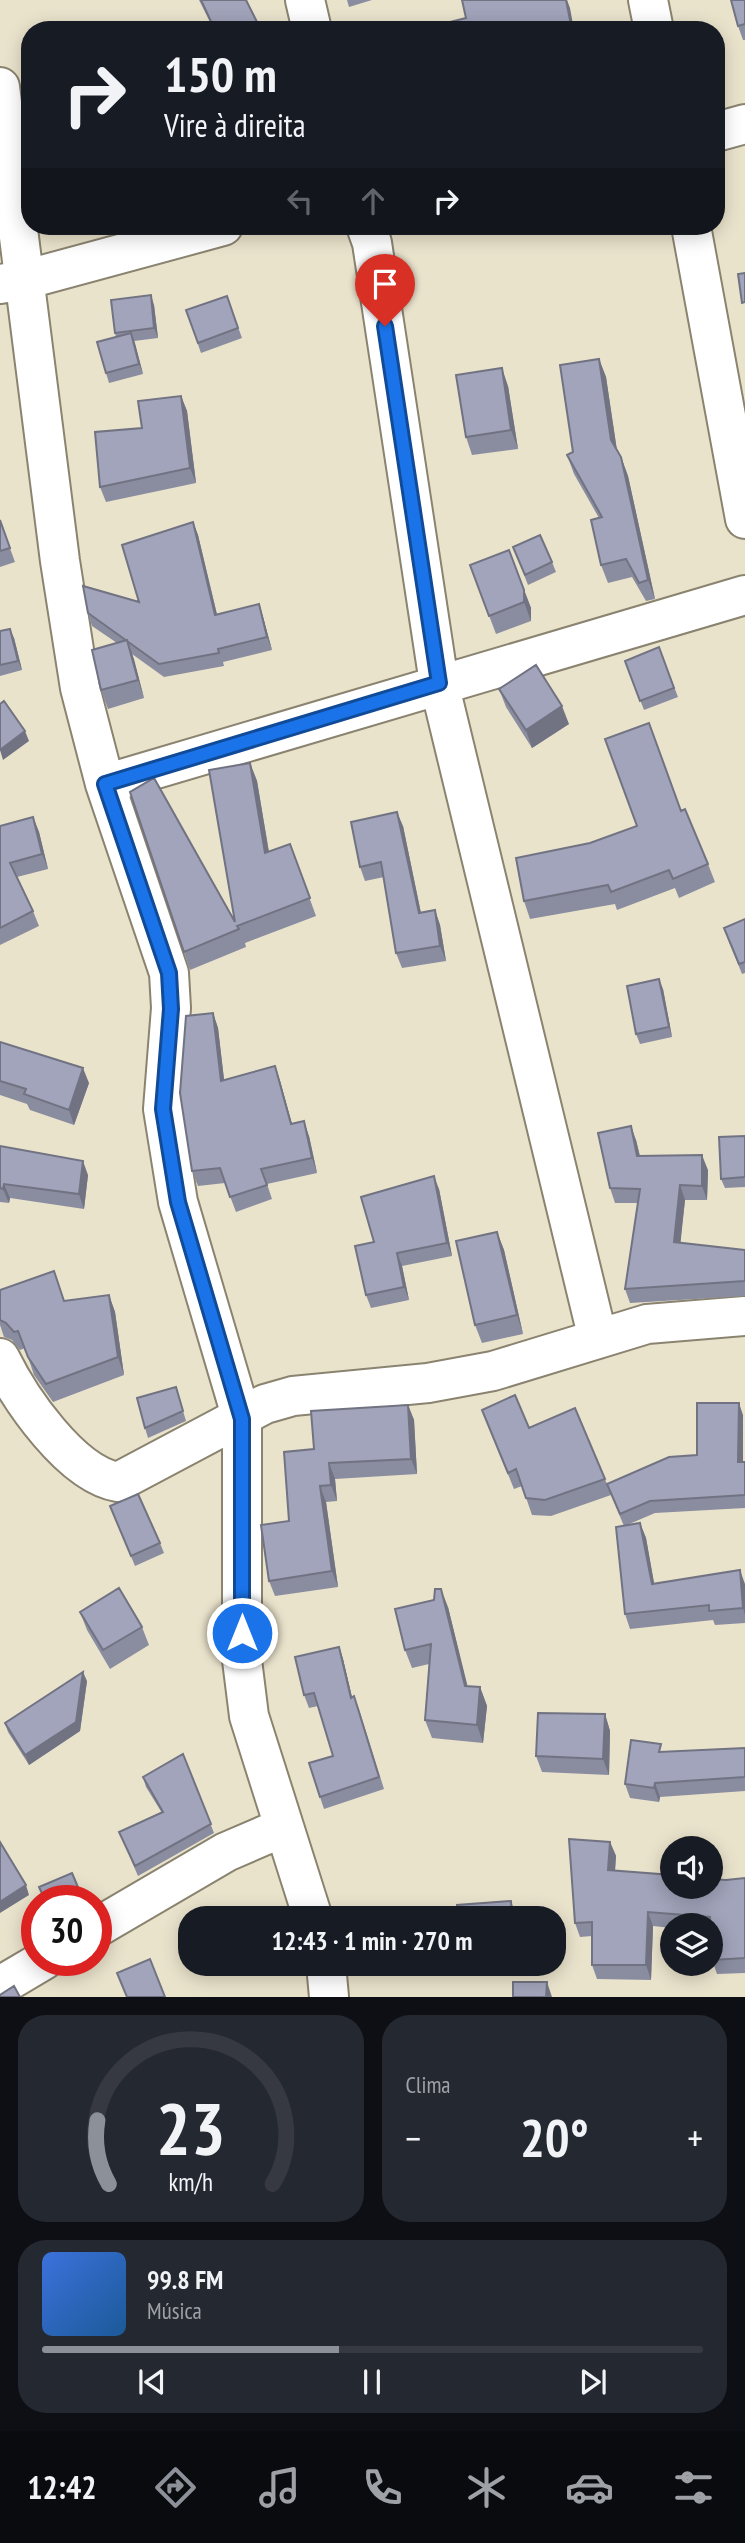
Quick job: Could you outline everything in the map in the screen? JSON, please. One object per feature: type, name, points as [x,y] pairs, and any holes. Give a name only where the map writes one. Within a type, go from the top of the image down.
[{"type":"street","points":[[305,0],[310,21]]},
{"type":"street","points":[[648,0],[652,21]]},
{"type":"street","points":[[0,87],[12,282],[78,675],[105,784],[169,973],[171,1009],[163,1109],[178,1202],[242,1419],[242,1660],[249,1716],[309,1906]]},
{"type":"street","points":[[725,130],[745,124]]},
{"type":"street","points":[[12,282],[189,235]]},
{"type":"street","points":[[369,235],[439,683],[598,1339]]},
{"type":"street","points":[[693,235],[745,519]]},
{"type":"street","points":[[105,784],[439,683],[745,595]]},
{"type":"street","points":[[0,1358],[41,1426],[102,1479],[118,1482],[242,1419],[265,1404],[293,1396],[428,1383],[494,1371],[648,1324],[702,1317],[745,1316]]},
{"type":"street","points":[[112,1919],[216,1858],[284,1827]]},
{"type":"street","points":[[0,1986],[21,1974]]},
{"type":"street","points":[[327,1976],[329,1997]]},
{"type":"building","points":[[201,0],[246,0],[256,21],[211,21]]},
{"type":"building","points":[[462,0],[566,0],[570,21],[454,21],[466,18]]},
{"type":"building","points":[[731,0],[745,0],[745,24],[738,26]]},
{"type":"building","points":[[745,273],[745,302],[742,303],[738,274]]},
{"type":"building","points":[[151,295],[154,328],[115,333],[111,300]]},
{"type":"building","points":[[227,296],[238,328],[198,343],[186,310]]},
{"type":"building","points":[[131,333],[139,364],[106,373],[97,342]]},
{"type":"building","points":[[599,359],[611,440],[621,457],[648,580],[639,583],[626,559],[601,565],[591,520],[602,517],[567,455],[573,452],[560,365]]},
{"type":"building","points":[[502,368],[511,430],[466,437],[456,375]]},
{"type":"building","points":[[181,396],[190,468],[100,487],[95,432],[142,428],[138,401]]},
{"type":"building","points":[[0,520],[10,548],[0,551]]},
{"type":"building","points":[[193,522],[215,615],[259,604],[267,637],[218,649],[219,653],[159,664],[88,613],[83,586],[139,602],[122,545]]},
{"type":"building","points":[[540,535],[552,562],[525,575],[513,547]]},
{"type":"building","points":[[509,550],[524,590],[524,602],[489,616],[470,565]]},
{"type":"building","points":[[10,629],[18,661],[0,665],[0,631]]},
{"type":"building","points":[[127,640],[138,680],[101,690],[92,650]]},
{"type":"building","points":[[659,647],[674,688],[640,701],[625,661]]},
{"type":"building","points":[[536,665],[562,706],[526,730],[499,689]]},
{"type":"building","points":[[4,701],[25,731],[0,750],[0,704]]},
{"type":"building","points":[[649,723],[681,811],[685,809],[708,864],[673,879],[669,870],[611,892],[608,885],[524,901],[516,858],[590,843],[637,826],[605,739]]},
{"type":"building","points":[[250,763],[265,853],[290,844],[310,898],[237,926],[239,929],[184,952],[130,792],[154,778],[235,922],[209,770]]},
{"type":"building","points":[[397,812],[419,913],[435,910],[440,946],[396,953],[381,862],[360,867],[351,822]]},
{"type":"building","points":[[33,817],[42,854],[10,863],[33,911],[0,928],[0,826]]},
{"type":"building","points":[[745,919],[745,962],[739,964],[724,928]]},
{"type":"building","points":[[659,979],[669,1027],[636,1034],[627,986]]},
{"type":"building","points":[[213,1013],[221,1081],[275,1066],[291,1124],[304,1121],[312,1158],[261,1169],[267,1185],[230,1197],[220,1168],[192,1171],[180,1093],[186,1016]]},
{"type":"building","points":[[0,1042],[83,1068],[69,1110],[24,1094],[26,1089],[0,1081]]},
{"type":"building","points":[[631,1126],[637,1156],[702,1155],[702,1186],[680,1185],[674,1242],[745,1250],[745,1281],[625,1289],[640,1189],[610,1188],[598,1133]]},
{"type":"building","points":[[745,1136],[745,1177],[721,1179],[719,1137]]},
{"type":"building","points":[[0,1146],[83,1161],[79,1194],[4,1184],[3,1189],[0,1188]]},
{"type":"building","points":[[434,1176],[447,1243],[397,1253],[404,1287],[366,1295],[355,1246],[374,1242],[361,1197]]},
{"type":"building","points":[[497,1232],[517,1315],[475,1325],[456,1241]]},
{"type":"building","points":[[54,1271],[64,1301],[109,1295],[118,1357],[46,1384],[28,1357],[18,1331],[14,1332],[0,1320],[0,1290]]},
{"type":"building","points":[[176,1387],[183,1411],[145,1428],[137,1398]]},
{"type":"building","points":[[515,1395],[529,1428],[575,1408],[605,1479],[545,1500],[526,1498],[516,1469],[508,1473],[482,1410]]},
{"type":"building","points":[[697,1403],[739,1403],[738,1462],[745,1462],[745,1495],[650,1501],[620,1514],[607,1484],[669,1457],[697,1455]]},
{"type":"building","points":[[408,1405],[411,1459],[329,1463],[331,1485],[320,1486],[332,1571],[269,1581],[261,1525],[289,1521],[284,1452],[314,1449],[311,1411]]},
{"type":"building","points":[[138,1494],[160,1543],[131,1556],[110,1506]]},
{"type":"building","points":[[640,1523],[652,1584],[740,1570],[743,1608],[709,1611],[709,1605],[625,1614],[616,1527]]},
{"type":"building","points":[[119,1588],[142,1627],[103,1650],[80,1612]]},
{"type":"building","points":[[435,1589],[441,1589],[465,1686],[480,1687],[477,1725],[425,1720],[431,1644],[405,1650],[395,1609],[434,1600]]},
{"type":"building","points":[[339,1647],[351,1698],[354,1696],[379,1777],[320,1797],[309,1763],[333,1756],[314,1693],[304,1695],[295,1657]]},
{"type":"building","points":[[83,1672],[76,1722],[25,1755],[5,1723]]},
{"type":"building","points":[[538,1713],[605,1714],[603,1759],[536,1756]]},
{"type":"building","points":[[631,1740],[661,1744],[659,1752],[745,1748],[745,1777],[655,1783],[654,1788],[625,1784]]},
{"type":"building","points":[[183,1754],[211,1824],[135,1866],[119,1832],[163,1812],[143,1777]]},
{"type":"building","points":[[569,1839],[610,1842],[608,1870],[660,1874],[660,1899],[723,1899],[723,1880],[745,1878],[745,1958],[723,1959],[723,1913],[648,1912],[646,1965],[592,1965],[592,1922],[575,1923]]},
{"type":"building","points":[[0,1842],[26,1885],[21,1885],[21,1888],[0,1902]]},
{"type":"building","points":[[72,1873],[77,1885],[44,1885]]},
{"type":"building","points":[[511,1901],[511,1906],[457,1906]]},
{"type":"building","points":[[150,1959],[165,1997],[127,1997],[117,1973]]},
{"type":"building","points":[[513,1982],[547,1982],[546,1997],[513,1997]]},
{"type":"building","points":[[14,1986],[20,1997],[0,1997],[0,1995]]},
{"type":"route","points":[[242,1633],[242,1419],[178,1202],[163,1109],[171,1009],[169,973],[105,784],[439,683],[385,326]]}]
